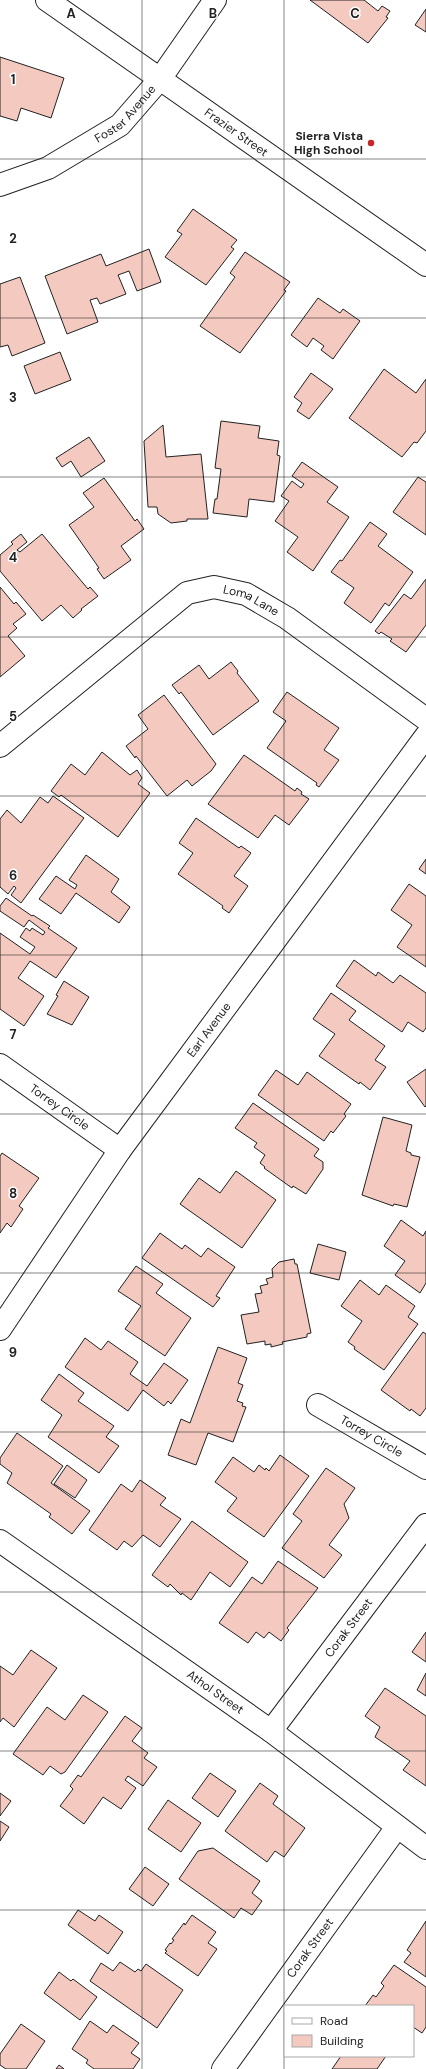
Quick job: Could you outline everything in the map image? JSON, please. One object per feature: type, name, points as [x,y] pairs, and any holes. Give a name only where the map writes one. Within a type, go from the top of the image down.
[{"type":"street","name":"Frazier Street","points":[[46,0],[426,265]]},
{"type":"street","name":"Foster Avenue","points":[[0,185],[48,168],[120,125],[160,79],[215,0]]},
{"type":"street","name":"Loma Lane","points":[[0,746],[187,593],[214,587],[246,594],[287,618],[426,719]]},
{"type":"street","name":"Earl Avenue","points":[[0,1329],[120,1150],[426,736]]},
{"type":"street","name":"Torrey Circle","points":[[0,1065],[120,1150]]},
{"type":"street","name":"Torrey Circle","points":[[318,1405],[426,1468]]},
{"type":"street","name":"Corak Street","points":[[271,1731],[426,1525]]},
{"type":"street","name":"Athol Street","points":[[0,1541],[271,1731],[396,1827],[426,1848]]},
{"type":"street","name":"Corak Street","points":[[223,2069],[396,1827]]},
{"type":"building","points":[[310,0],[364,0],[378,11],[382,6],[390,11],[386,17],[388,18],[368,43]]},
{"type":"building","points":[[426,9],[426,32],[415,25]]},
{"type":"building","points":[[0,57],[64,78],[51,118],[21,108],[17,121],[0,116]]},
{"type":"building","points":[[193,209],[237,240],[231,247],[234,249],[206,285],[165,257],[182,234],[177,231]]},
{"type":"building","points":[[149,249],[161,282],[137,291],[129,271],[118,275],[126,294],[100,304],[97,298],[90,300],[98,322],[67,334],[45,276],[101,254],[106,266]]},
{"type":"building","points":[[245,252],[290,282],[284,290],[286,291],[240,353],[200,326],[235,277],[230,273]]},
{"type":"building","points":[[20,277],[45,343],[12,356],[8,345],[0,347],[0,284]]},
{"type":"building","points":[[318,298],[340,313],[343,309],[360,321],[333,359],[321,350],[324,346],[313,338],[307,347],[291,335]]},
{"type":"building","points":[[60,352],[71,380],[35,394],[24,366]]},
{"type":"building","points":[[384,369],[416,393],[426,379],[426,431],[417,443],[414,442],[402,457],[349,418]]},
{"type":"building","points":[[311,373],[333,389],[309,419],[297,411],[302,403],[294,397]]},
{"type":"building","points":[[221,421],[260,426],[258,438],[279,441],[277,455],[280,456],[274,502],[249,499],[247,517],[213,513],[215,499],[217,499],[221,469],[215,468]]},
{"type":"building","points":[[163,425],[166,457],[201,454],[208,519],[187,519],[187,521],[171,523],[158,514],[157,507],[148,507],[144,441]]},
{"type":"building","points":[[89,437],[105,461],[81,477],[71,461],[62,467],[56,458]]},
{"type":"building","points":[[302,462],[338,487],[327,502],[349,517],[313,571],[287,552],[298,537],[275,521],[289,501],[281,496],[292,481],[301,488],[304,484],[292,476]]},
{"type":"building","points":[[418,477],[426,482],[426,535],[393,512]]},
{"type":"building","points":[[104,478],[135,521],[137,519],[144,529],[121,546],[131,560],[104,579],[97,569],[99,568],[69,525],[94,507],[83,493]]},
{"type":"building","points":[[370,522],[387,534],[378,546],[413,572],[389,606],[385,603],[371,623],[344,603],[354,588],[331,572],[340,560],[342,561]]},
{"type":"building","points":[[21,534],[27,542],[17,550],[20,552],[42,534],[88,589],[90,587],[98,596],[81,609],[82,610],[73,618],[61,605],[42,621],[0,571],[0,555],[13,544],[11,542]]},
{"type":"building","points":[[426,579],[426,625],[406,652],[390,641],[392,639],[381,632],[379,634],[375,631],[404,594],[411,599]]},
{"type":"building","points":[[0,587],[14,604],[16,602],[26,614],[13,624],[17,628],[8,636],[25,656],[0,677]]},
{"type":"building","points":[[231,662],[238,671],[237,673],[259,701],[213,735],[181,692],[179,694],[172,685],[199,665],[209,679]]},
{"type":"building","points":[[287,692],[339,728],[324,750],[339,760],[319,787],[316,785],[317,783],[267,748],[286,721],[273,712]]},
{"type":"building","points":[[164,695],[216,764],[211,771],[192,786],[187,780],[167,796],[136,756],[135,758],[126,746],[148,729],[138,715]]},
{"type":"building","points":[[102,752],[130,775],[137,770],[142,778],[138,784],[150,793],[118,837],[61,795],[59,797],[51,791],[71,764],[85,775]]},
{"type":"building","points":[[244,755],[295,791],[297,788],[302,792],[301,794],[309,799],[289,825],[275,815],[258,838],[208,804]]},
{"type":"building","points":[[53,796],[84,818],[21,903],[11,895],[16,888],[14,886],[8,894],[0,887],[0,819],[7,810],[21,823],[40,797],[48,803]]},
{"type":"building","points":[[196,818],[239,848],[241,846],[251,853],[234,876],[248,886],[229,913],[222,908],[223,906],[178,874],[193,853],[179,843]]},
{"type":"building","points":[[86,855],[119,879],[111,892],[130,907],[119,923],[76,893],[61,914],[39,899],[56,876],[75,889],[77,885],[69,880]]},
{"type":"building","points":[[426,859],[426,874],[419,869]]},
{"type":"building","points":[[409,884],[426,896],[426,967],[397,947],[412,925],[391,910]]},
{"type":"building","points":[[6,898],[32,916],[33,915],[50,926],[48,928],[77,948],[56,978],[30,961],[18,978],[44,996],[24,1026],[0,1009],[0,933],[30,954],[35,947],[20,937],[26,928],[30,931],[32,928],[43,935],[45,932],[29,920],[24,927],[0,911],[0,906]]},
{"type":"building","points":[[354,960],[376,976],[378,972],[393,983],[400,975],[426,993],[426,1028],[423,1032],[408,1022],[402,1032],[336,986]]},
{"type":"building","points":[[64,981],[89,997],[72,1025],[47,1014],[58,996],[56,995]]},
{"type":"building","points":[[331,993],[356,1011],[349,1020],[385,1046],[375,1060],[386,1067],[370,1090],[319,1056],[335,1034],[313,1019]]},
{"type":"building","points":[[426,1069],[426,1106],[425,1107],[407,1082]]},
{"type":"building","points":[[276,1070],[298,1085],[307,1072],[351,1104],[344,1114],[346,1116],[333,1133],[331,1131],[324,1141],[258,1095]]},
{"type":"building","points":[[253,1103],[319,1149],[314,1156],[323,1162],[323,1169],[306,1194],[293,1186],[292,1188],[264,1168],[265,1167],[260,1163],[265,1155],[254,1147],[257,1143],[235,1128]]},
{"type":"building","points":[[383,1117],[412,1125],[406,1151],[411,1153],[411,1155],[420,1157],[407,1207],[394,1204],[393,1206],[362,1195]]},
{"type":"building","points":[[2,1153],[39,1178],[19,1206],[23,1209],[11,1227],[7,1223],[0,1233],[0,1156]]},
{"type":"building","points":[[236,1171],[276,1200],[242,1248],[180,1204],[199,1178],[220,1193]]},
{"type":"building","points":[[401,1220],[423,1236],[426,1231],[426,1283],[420,1293],[395,1275],[405,1261],[384,1246]]},
{"type":"building","points":[[160,1233],[182,1249],[185,1245],[201,1257],[208,1248],[235,1267],[216,1296],[220,1298],[213,1307],[142,1258]]},
{"type":"building","points":[[318,1244],[346,1252],[339,1280],[310,1273]]},
{"type":"building","points":[[294,1259],[295,1264],[297,1264],[311,1333],[307,1334],[307,1337],[282,1342],[283,1344],[271,1347],[271,1344],[265,1345],[265,1341],[247,1344],[241,1315],[259,1312],[255,1294],[262,1293],[260,1286],[268,1284],[266,1279],[273,1277],[272,1269],[279,1262]]},
{"type":"building","points":[[136,1266],[163,1284],[156,1293],[191,1318],[165,1356],[125,1329],[141,1306],[118,1291]]},
{"type":"building","points":[[360,1280],[379,1295],[386,1285],[415,1306],[408,1317],[418,1324],[384,1370],[354,1349],[355,1347],[348,1342],[362,1321],[341,1306]]},
{"type":"building","points":[[423,1332],[426,1334],[426,1408],[420,1416],[411,1409],[410,1411],[381,1390]]},
{"type":"building","points":[[85,1338],[101,1350],[108,1341],[138,1362],[130,1374],[147,1386],[164,1363],[188,1380],[171,1404],[168,1401],[164,1406],[143,1390],[128,1411],[65,1367]]},
{"type":"building","points":[[218,1347],[247,1358],[238,1383],[243,1385],[237,1401],[243,1403],[242,1406],[246,1407],[233,1442],[208,1433],[196,1465],[168,1455],[181,1419],[190,1423]]},
{"type":"building","points":[[59,1374],[84,1393],[78,1401],[114,1426],[106,1437],[119,1446],[99,1473],[48,1437],[62,1415],[41,1400]]},
{"type":"building","points":[[17,1433],[63,1466],[51,1483],[90,1511],[72,1534],[49,1517],[51,1514],[7,1483],[12,1473],[0,1464],[0,1458]]},
{"type":"building","points":[[280,1455],[309,1476],[264,1537],[227,1511],[237,1498],[215,1482],[233,1457],[254,1472],[259,1465],[265,1470],[266,1468],[269,1471]]},
{"type":"building","points":[[67,1465],[87,1480],[75,1498],[54,1484]]},
{"type":"building","points":[[326,1468],[355,1488],[344,1504],[349,1518],[329,1545],[342,1555],[324,1578],[282,1548],[302,1521],[293,1514]]},
{"type":"building","points":[[140,1480],[166,1498],[160,1505],[181,1519],[160,1547],[143,1535],[132,1547],[124,1541],[117,1550],[89,1530],[121,1484],[132,1492]]},
{"type":"building","points":[[192,1521],[248,1562],[230,1587],[210,1572],[191,1600],[182,1593],[181,1595],[170,1584],[168,1587],[152,1575]]},
{"type":"building","points":[[278,1561],[318,1588],[287,1628],[289,1630],[281,1641],[269,1632],[264,1638],[256,1632],[248,1643],[219,1623],[252,1577],[262,1584]]},
{"type":"building","points":[[426,1632],[426,1662],[412,1652]]},
{"type":"building","points":[[31,1650],[57,1668],[14,1727],[3,1718],[0,1722],[0,1666],[13,1675]]},
{"type":"building","points":[[426,1673],[426,1696],[417,1690]]},
{"type":"building","points":[[385,1688],[426,1716],[426,1786],[403,1770],[410,1761],[375,1737],[380,1727],[365,1716]]},
{"type":"building","points":[[83,1695],[108,1712],[65,1772],[61,1774],[50,1766],[43,1775],[13,1754],[47,1707],[65,1720]]},
{"type":"building","points":[[125,1716],[142,1728],[132,1741],[148,1753],[144,1758],[157,1767],[143,1786],[128,1776],[125,1780],[136,1788],[121,1809],[103,1797],[84,1824],[60,1806],[73,1789],[70,1786],[78,1775],[81,1777]]},
{"type":"building","points":[[210,1773],[236,1791],[218,1817],[192,1798]]},
{"type":"building","points":[[260,1783],[278,1796],[273,1804],[305,1828],[284,1857],[275,1851],[267,1862],[225,1831]]},
{"type":"building","points":[[0,1793],[11,1801],[0,1816]]},
{"type":"building","points":[[168,1800],[201,1823],[181,1852],[148,1829]]},
{"type":"building","points":[[0,1821],[9,1827],[0,1841]]},
{"type":"building","points":[[213,1848],[260,1881],[252,1893],[262,1901],[252,1915],[241,1908],[234,1918],[179,1879],[198,1851]]},
{"type":"building","points":[[145,1867],[169,1884],[153,1906],[129,1889]]},
{"type":"building","points":[[78,1910],[95,1921],[99,1915],[123,1932],[108,1954],[68,1925]]},
{"type":"building","points":[[192,1915],[216,1932],[208,1943],[217,1949],[198,1976],[165,1953],[167,1951],[165,1950],[174,1940],[172,1939]]},
{"type":"building","points":[[426,1921],[426,1977],[404,1962],[411,1953],[407,1950]]},
{"type":"building","points":[[120,1962],[135,1972],[138,1969],[141,1971],[146,1964],[183,1990],[157,2028],[90,1981],[101,1963],[113,1971]]},
{"type":"building","points":[[394,1965],[426,1987],[426,2027],[422,2033],[414,2028],[414,2005],[366,2005],[373,1995],[376,1997],[384,1986],[381,1983]]},
{"type":"building","points":[[59,1972],[71,1981],[73,1979],[97,1997],[80,2020],[44,1993]]},
{"type":"building","points":[[90,2021],[107,2033],[113,2025],[139,2043],[131,2053],[140,2059],[133,2069],[94,2069],[86,2063],[88,2060],[72,2049]]},
{"type":"building","points":[[21,2024],[45,2041],[26,2069],[6,2069],[0,2065],[0,2054]]},
{"type":"building","points":[[340,2057],[385,2057],[377,2069],[332,2069]]},
{"type":"building","points":[[59,2065],[64,2069],[56,2069]]},
{"type":"place","name":"Sierra Vista High School","points":[[371,143]]}]
